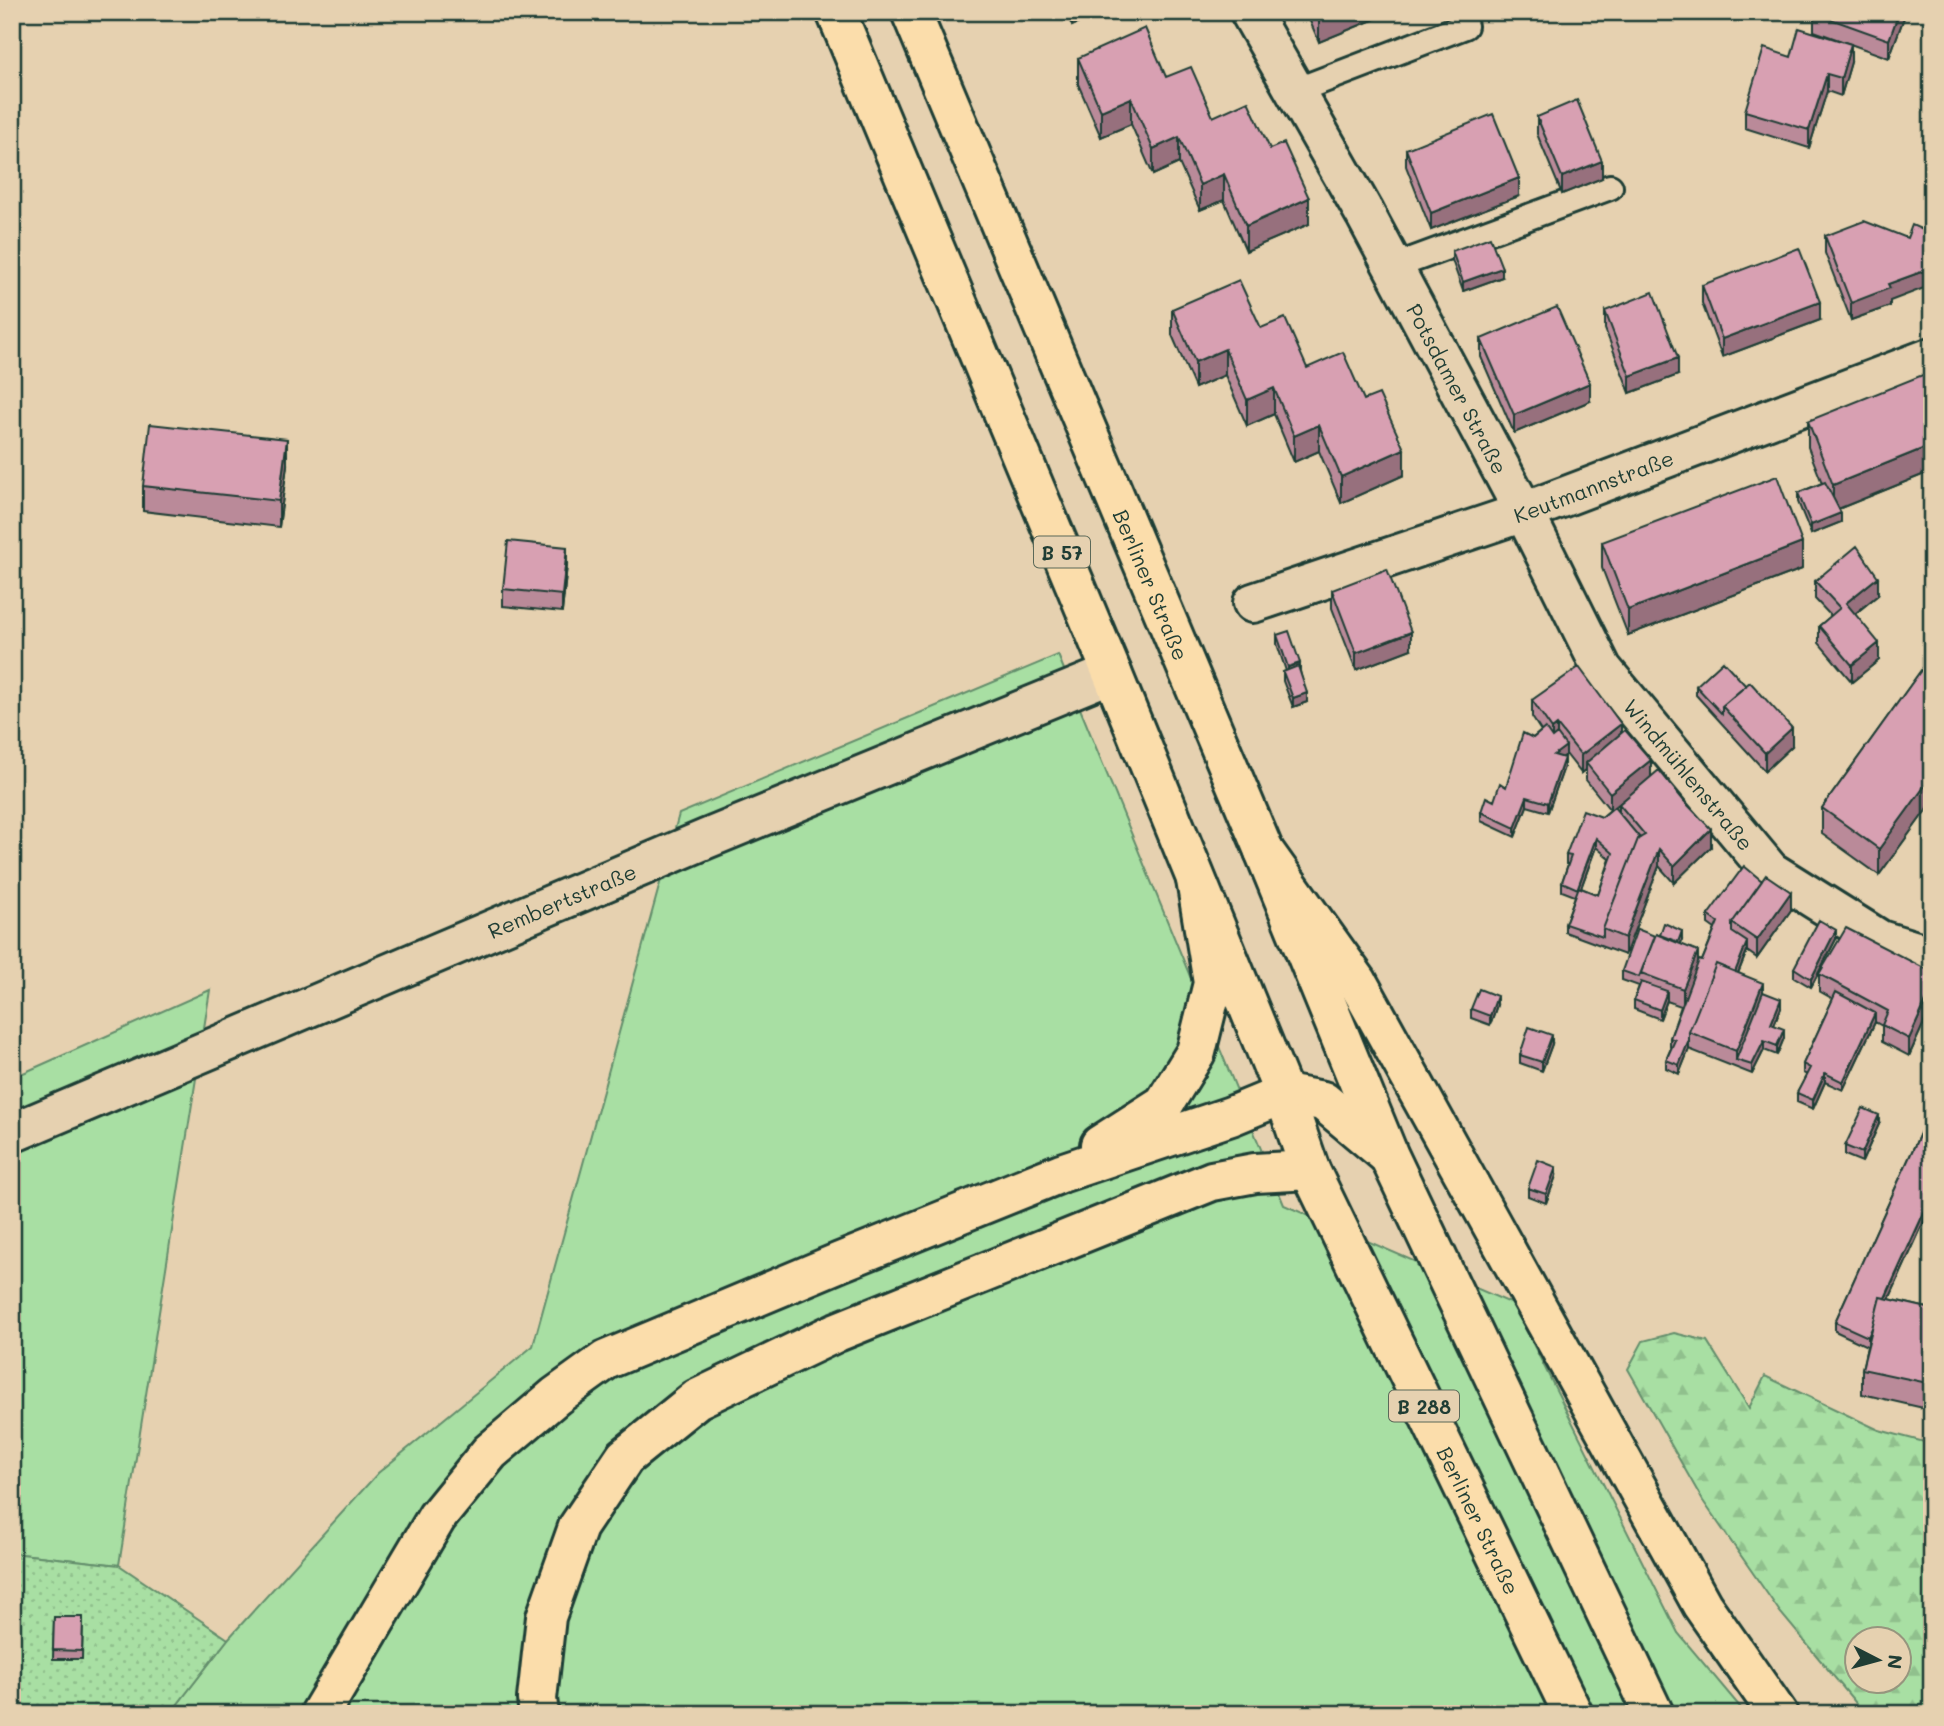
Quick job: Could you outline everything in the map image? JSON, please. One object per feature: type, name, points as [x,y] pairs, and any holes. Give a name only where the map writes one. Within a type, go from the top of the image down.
[{"type":"main road","name":"Berliner Straße","points":[[835,12],[1112,673],[1283,1094],[1310,1170],[1573,1714]]},
{"type":"main road","name":"Berliner Straße","points":[[911,12],[1264,851],[1389,1156],[1654,1714]]},
{"type":"main road","points":[[1264,851],[1357,981],[1702,1605],[1777,1714]]},
{"type":"main road","points":[[1061,1173],[1164,1104],[1196,1052],[1213,983],[1196,880]]},
{"type":"main road","name":"Berliner Straße","points":[[1283,1094],[1323,1101],[1389,1156]]},
{"type":"main road","points":[[320,1714],[438,1517],[490,1451],[556,1396],[606,1360],[1061,1173],[1231,1116],[1283,1094]]},
{"type":"main road","points":[[539,1714],[537,1699],[546,1617],[578,1527],[625,1457],[697,1399],[837,1332],[1212,1181],[1255,1173],[1310,1170]]},
{"type":"street","name":"Potsdamer Straße","points":[[1250,12],[1393,267],[1524,512]]},
{"type":"street","name":"Keutmannstraße","points":[[1253,603],[1524,512],[1932,357]]},
{"type":"street","name":"Windmühlenstraße","points":[[1524,512],[1602,669],[1770,871],[1880,940],[1932,956]]},
{"type":"street","name":"Rembertstraße","points":[[12,1133],[706,839],[1112,673]]},
{"type":"lane","points":[[1294,91],[1465,26]]},
{"type":"lane","points":[[1393,267],[1610,187]]},
{"type":"green space","points":[[1058,655],[1284,1205],[1513,1304],[1678,1633],[1746,1714],[170,1714],[228,1639],[378,1473],[533,1346],[679,814]]},
{"type":"green space","points":[[210,990],[119,1565],[12,1553],[12,1078]]},
{"type":"green space","points":[[1674,1333],[1707,1341],[1749,1408],[1765,1376],[1879,1430],[1932,1444],[1932,1714],[1865,1714],[1848,1694],[1912,1694],[1912,1624],[1842,1624],[1842,1686],[1780,1612],[1703,1501],[1628,1369],[1643,1341]]},
{"type":"green space","points":[[12,1553],[119,1565],[228,1639],[170,1714],[12,1714]]},
{"type":"building","points":[[1317,12],[1330,12],[1319,17]]},
{"type":"building","points":[[1814,12],[1899,12],[1889,40]]},
{"type":"building","points":[[1145,28],[1166,77],[1191,67],[1213,117],[1248,101],[1270,149],[1284,143],[1309,198],[1246,226],[1224,174],[1200,185],[1179,137],[1153,149],[1131,98],[1101,111],[1078,58]]},
{"type":"building","points":[[1799,28],[1851,44],[1841,78],[1827,74],[1809,130],[1745,111],[1764,48],[1791,57]]},
{"type":"building","points":[[1577,100],[1602,161],[1562,177],[1537,117]]},
{"type":"building","points":[[1493,114],[1519,178],[1431,213],[1406,149]]},
{"type":"building","points":[[1864,221],[1907,238],[1912,225],[1932,234],[1932,268],[1888,284],[1890,288],[1851,303],[1825,236]]},
{"type":"building","points":[[1490,237],[1502,268],[1463,282],[1452,251]]},
{"type":"building","points":[[1799,248],[1820,302],[1722,339],[1702,285]]},
{"type":"building","points":[[1239,280],[1261,328],[1285,318],[1307,368],[1343,352],[1364,400],[1379,394],[1404,449],[1341,477],[1319,425],[1294,436],[1274,388],[1247,400],[1225,349],[1195,362],[1172,309]]},
{"type":"building","points":[[1653,292],[1678,358],[1630,376],[1605,311]]},
{"type":"building","points":[[1557,307],[1590,383],[1514,415],[1481,339]]},
{"type":"building","points":[[1925,374],[1932,392],[1932,445],[1833,485],[1808,421]]},
{"type":"building","points":[[150,424],[287,439],[279,501],[143,486]]},
{"type":"building","points":[[1777,476],[1802,543],[1628,610],[1602,542]]},
{"type":"building","points":[[1825,482],[1841,513],[1811,525],[1798,493]]},
{"type":"building","points":[[508,541],[567,547],[562,595],[503,589]]},
{"type":"building","points":[[1857,546],[1878,577],[1846,603],[1879,643],[1852,665],[1819,626],[1840,608],[1815,581]]},
{"type":"building","points":[[1387,569],[1411,632],[1356,653],[1332,590]]},
{"type":"building","points":[[1289,631],[1300,663],[1288,667],[1277,635]]},
{"type":"building","points":[[1932,655],[1932,776],[1879,849],[1822,808]]},
{"type":"building","points":[[1723,661],[1746,686],[1722,706],[1722,714],[1696,686]]},
{"type":"building","points":[[1298,666],[1307,693],[1293,698],[1283,672]]},
{"type":"building","points":[[1579,667],[1621,724],[1581,755],[1557,725],[1552,729],[1532,700]]},
{"type":"building","points":[[1750,682],[1792,728],[1765,753],[1722,706]]},
{"type":"building","points":[[1545,728],[1552,738],[1557,734],[1566,746],[1554,755],[1564,758],[1548,803],[1527,797],[1515,828],[1481,812],[1486,797],[1494,801],[1500,783],[1506,787],[1523,733],[1533,738]]},
{"type":"building","points":[[1625,730],[1651,760],[1610,793],[1586,763]]},
{"type":"building","points":[[1659,770],[1711,829],[1674,866],[1659,849],[1625,938],[1603,929],[1638,839],[1645,835],[1619,804]]},
{"type":"building","points":[[1614,807],[1640,838],[1603,929],[1603,937],[1565,924],[1578,889],[1562,882],[1571,856],[1566,855],[1583,810],[1602,817]],"holes":[[[1596,838],[1613,853],[1598,895],[1578,887]]]},
{"type":"building","points":[[1744,866],[1762,881],[1732,923],[1732,932],[1747,942],[1735,972],[1716,964],[1679,1065],[1666,1060],[1675,1040],[1670,1038],[1699,960],[1702,961],[1718,922],[1708,915]]},
{"type":"building","points":[[1766,875],[1791,892],[1757,940],[1732,923]]},
{"type":"building","points":[[1819,920],[1836,930],[1811,979],[1794,968]]},
{"type":"building","points":[[1664,923],[1682,931],[1678,942],[1660,935]]},
{"type":"building","points":[[1846,928],[1932,972],[1932,988],[1909,1039],[1882,1025],[1888,1011],[1819,974]]},
{"type":"building","points":[[1637,929],[1655,936],[1639,977],[1622,971]]},
{"type":"building","points":[[1656,934],[1698,951],[1683,989],[1641,973]]},
{"type":"building","points":[[1716,964],[1763,983],[1736,1051],[1689,1032]]},
{"type":"building","points":[[1641,982],[1667,991],[1660,1010],[1634,1000]]},
{"type":"building","points":[[1479,989],[1497,996],[1490,1016],[1471,1009]]},
{"type":"building","points":[[1763,992],[1781,999],[1771,1024],[1784,1029],[1777,1046],[1764,1041],[1752,1065],[1736,1060]]},
{"type":"building","points":[[1836,992],[1875,1013],[1843,1082],[1825,1073],[1813,1100],[1797,1093],[1810,1068],[1803,1064]]},
{"type":"building","points":[[1529,1027],[1552,1035],[1542,1062],[1520,1055]]},
{"type":"building","points":[[1932,1107],[1932,1195],[1885,1298],[1880,1297],[1868,1337],[1835,1322]]},
{"type":"building","points":[[1863,1108],[1879,1115],[1862,1153],[1845,1146]]},
{"type":"building","points":[[1538,1160],[1556,1167],[1546,1194],[1528,1188]]},
{"type":"building","points":[[1880,1297],[1932,1309],[1932,1384],[1862,1369]]},
{"type":"building","points":[[54,1617],[83,1617],[82,1651],[53,1650]]}]
